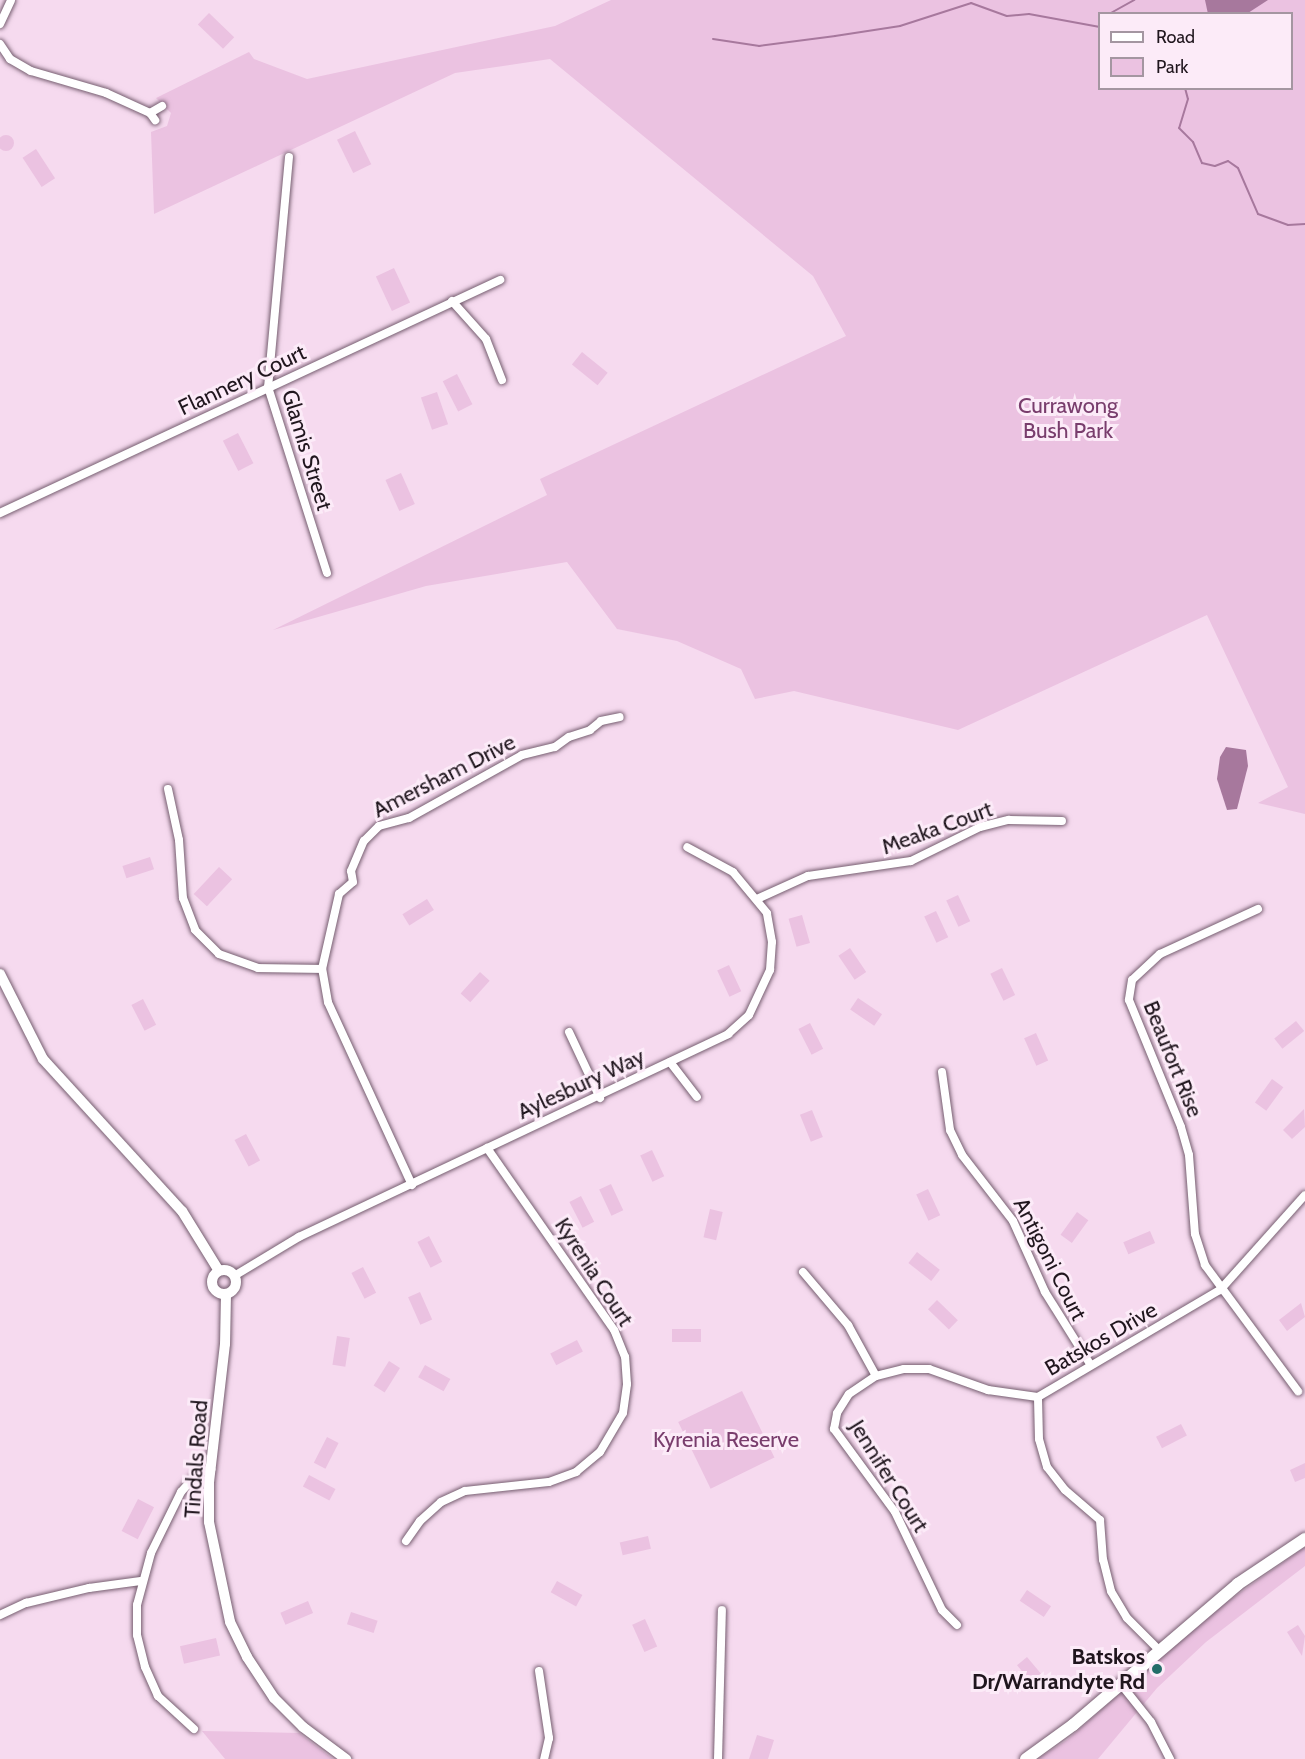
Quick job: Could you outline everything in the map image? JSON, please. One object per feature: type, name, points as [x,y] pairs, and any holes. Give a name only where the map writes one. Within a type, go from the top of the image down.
[{"type":"main road","points":[[0,974],[43,1059],[182,1211],[219,1271]]},
{"type":"main road","points":[[219,1271],[229,1271],[234,1276],[235,1287],[225,1294],[214,1287],[214,1276],[219,1271]]},
{"type":"main road","name":"Tindals Road","points":[[225,1294],[225,1344],[211,1469],[209,1522],[216,1566],[230,1622],[242,1648],[274,1698],[303,1727],[346,1759]]},
{"type":"main road","points":[[1026,1759],[1238,1584],[1305,1539]]},
{"type":"street","points":[[0,24],[11,0]]},
{"type":"street","points":[[0,44],[10,59],[31,71],[106,93],[152,117],[162,106]]},
{"type":"street","name":"Glamis Street","points":[[289,157],[268,387],[327,573]]},
{"type":"street","name":"Flannery Court","points":[[0,513],[500,280]]},
{"type":"street","points":[[452,301],[486,339],[502,380]]},
{"type":"street","name":"Amersham Drive","points":[[412,1185],[328,1002],[322,969],[339,894],[353,882],[351,871],[364,841],[379,826],[409,818],[522,755],[555,747],[569,736],[590,730],[601,721],[620,717]]},
{"type":"street","points":[[168,789],[179,840],[183,898],[195,930],[219,954],[258,968],[322,969]]},
{"type":"street","name":"Meaka Court","points":[[758,899],[808,876],[911,861],[980,827],[1009,820],[1062,821]]},
{"type":"street","name":"Aylesbury Way","points":[[234,1276],[299,1237],[600,1098],[728,1034],[749,1015],[760,998],[770,970],[772,942],[767,913],[758,899],[733,872],[687,847]]},
{"type":"street","name":"Beaufort Rise","points":[[1258,909],[1160,954],[1132,980],[1129,1000],[1181,1127],[1189,1155],[1195,1234],[1205,1265],[1220,1290],[1298,1391]]},
{"type":"street","points":[[569,1032],[600,1098]]},
{"type":"street","points":[[670,1062],[697,1097]]},
{"type":"street","name":"Antigoni Court","points":[[942,1072],[950,1130],[962,1155],[1013,1221],[1050,1302],[1090,1364]]},
{"type":"street","name":"Kyrenia Court","points":[[406,1541],[420,1521],[441,1502],[465,1491],[549,1482],[576,1472],[600,1452],[623,1413],[627,1384],[625,1357],[614,1330],[488,1148]]},
{"type":"street","name":"Batskos Drive","points":[[1158,1649],[1127,1618],[1112,1592],[1103,1560],[1100,1520],[1065,1490],[1047,1467],[1039,1439],[1038,1398],[1090,1364],[1220,1290],[1305,1195]]},
{"type":"street","points":[[803,1272],[848,1325],[876,1376]]},
{"type":"street","name":"Jennifer Court","points":[[957,1625],[942,1610],[896,1512],[834,1429],[837,1413],[849,1394],[876,1376],[904,1369],[929,1369],[988,1390],[1038,1398]]},
{"type":"street","points":[[194,1729],[159,1696],[145,1667],[137,1635],[141,1581],[181,1492],[198,1473],[211,1469]]},
{"type":"street","points":[[0,1615],[47,1598],[141,1581]]},
{"type":"street","points":[[718,1759],[722,1610]]},
{"type":"street","points":[[539,1671],[549,1738],[544,1759]]},
{"type":"street","points":[[1120,1683],[1151,1722],[1170,1759]]},
{"type":"green space","name":"Currawong Bush Park","points":[[611,0],[1305,0],[1305,814],[1258,803],[1288,787],[1207,615],[958,730],[794,691],[755,699],[741,669],[677,641],[617,629],[567,562],[426,586],[273,630],[547,495],[540,479],[846,336],[813,276],[550,59],[455,73],[154,214],[151,132],[167,126],[171,113],[156,98],[249,52],[254,59],[307,79],[555,26]]},
{"type":"green space","points":[[209,13],[234,37],[223,49],[198,25]]},
{"type":"green space","points":[[355,131],[371,164],[353,173],[337,140]]},
{"type":"green space","points":[[6,135],[12,137],[12,149],[6,151],[0,149],[0,137]]},
{"type":"green space","points":[[36,149],[55,178],[42,187],[23,158]]},
{"type":"green space","points":[[394,268],[410,302],[392,311],[376,276]]},
{"type":"green space","points":[[582,352],[608,373],[598,385],[572,364]]},
{"type":"green space","points":[[457,374],[472,404],[458,412],[443,381]]},
{"type":"green space","points":[[437,392],[448,424],[432,430],[421,398]]},
{"type":"green space","points":[[238,433],[253,463],[238,471],[223,441]]},
{"type":"green space","points":[[401,473],[415,504],[399,511],[385,480]]},
{"type":"green space","points":[[150,857],[154,869],[126,878],[122,866]]},
{"type":"green space","points":[[219,867],[232,879],[207,906],[194,894]]},
{"type":"green space","points":[[958,895],[970,921],[958,927],[946,900]]},
{"type":"green space","points":[[427,899],[434,910],[409,925],[402,914]]},
{"type":"green space","points":[[936,911],[948,937],[936,943],[924,916]]},
{"type":"green space","points":[[802,915],[810,943],[797,947],[789,919]]},
{"type":"green space","points":[[850,948],[866,972],[855,980],[838,956]]},
{"type":"green space","points":[[729,965],[741,991],[729,997],[717,970]]},
{"type":"green space","points":[[1002,968],[1015,995],[1003,1001],[990,974]]},
{"type":"green space","points":[[480,972],[490,981],[470,1002],[461,994]]},
{"type":"green space","points":[[858,998],[882,1014],[874,1026],[850,1010]]},
{"type":"green space","points":[[143,999],[156,1025],[145,1031],[131,1005]]},
{"type":"green space","points":[[1296,1021],[1304,1031],[1282,1049],[1274,1039]]},
{"type":"green space","points":[[810,1023],[823,1049],[812,1055],[798,1029]]},
{"type":"green space","points":[[1036,1033],[1048,1060],[1036,1066],[1024,1038]]},
{"type":"green space","points":[[1272,1079],[1283,1087],[1266,1111],[1255,1102]]},
{"type":"green space","points":[[1304,1109],[1305,1127],[1292,1139],[1283,1130]]},
{"type":"green space","points":[[812,1110],[823,1137],[811,1142],[800,1115]]},
{"type":"green space","points":[[246,1134],[260,1160],[249,1167],[235,1140]]},
{"type":"green space","points":[[652,1150],[664,1176],[652,1182],[640,1155]]},
{"type":"green space","points":[[611,1184],[623,1210],[611,1216],[599,1189]]},
{"type":"green space","points":[[928,1189],[940,1215],[928,1221],[916,1194]]},
{"type":"green space","points":[[581,1196],[594,1222],[583,1228],[569,1202]]},
{"type":"green space","points":[[710,1209],[723,1212],[716,1240],[703,1237]]},
{"type":"green space","points":[[1077,1212],[1088,1220],[1072,1243],[1061,1235]]},
{"type":"green space","points":[[1150,1231],[1155,1243],[1128,1254],[1123,1242]]},
{"type":"green space","points":[[429,1236],[442,1262],[431,1268],[417,1242]]},
{"type":"green space","points":[[917,1252],[940,1270],[931,1281],[908,1263]]},
{"type":"green space","points":[[363,1267],[376,1293],[365,1299],[351,1273]]},
{"type":"green space","points":[[420,1292],[432,1319],[420,1325],[408,1297]]},
{"type":"green space","points":[[937,1300],[958,1320],[949,1329],[928,1309]]},
{"type":"green space","points":[[1301,1303],[1305,1317],[1287,1331],[1279,1320]]},
{"type":"green space","points":[[672,1329],[701,1329],[701,1342],[672,1342]]},
{"type":"green space","points":[[337,1336],[350,1338],[345,1367],[332,1365]]},
{"type":"green space","points":[[577,1340],[583,1352],[556,1365],[550,1354]]},
{"type":"green space","points":[[389,1361],[400,1368],[385,1392],[374,1386]]},
{"type":"green space","points":[[425,1365],[450,1379],[444,1391],[418,1377]]},
{"type":"green space","name":"Kyrenia Reserve","points":[[742,1391],[774,1458],[711,1489],[678,1422]]},
{"type":"green space","points":[[1181,1424],[1187,1436],[1162,1448],[1156,1437]]},
{"type":"green space","points":[[327,1437],[339,1443],[325,1469],[314,1463]]},
{"type":"green space","points":[[1305,1463],[1305,1478],[1295,1482],[1290,1470]]},
{"type":"green space","points":[[309,1475],[335,1489],[329,1501],[303,1486]]},
{"type":"green space","points":[[138,1499],[154,1507],[138,1539],[122,1531]]},
{"type":"green space","points":[[648,1536],[651,1549],[623,1555],[620,1543]]},
{"type":"green space","points":[[1305,1547],[1305,1566],[1206,1642],[1157,1688],[1098,1759],[1037,1759],[1067,1740],[1210,1614]]},
{"type":"green space","points":[[557,1581],[582,1595],[576,1606],[551,1592]]},
{"type":"green space","points":[[1027,1590],[1051,1606],[1044,1617],[1020,1601]]},
{"type":"green space","points":[[308,1601],[313,1613],[285,1625],[280,1613]]},
{"type":"green space","points":[[351,1612],[378,1621],[374,1633],[347,1624]]},
{"type":"green space","points":[[645,1619],[657,1646],[644,1652],[632,1625]]},
{"type":"green space","points":[[1298,1625],[1305,1636],[1302,1656],[1287,1632]]},
{"type":"green space","points":[[216,1638],[220,1656],[184,1664],[180,1646]]},
{"type":"green space","points":[[1027,1657],[1046,1680],[1036,1688],[1017,1665]]},
{"type":"green space","points":[[202,1731],[299,1733],[333,1759],[225,1759]]},
{"type":"green space","points":[[757,1735],[774,1740],[768,1759],[749,1759]]},
{"type":"shaded area","points":[[1205,0],[1268,0],[1250,12],[1208,12]]},
{"type":"shaded area","points":[[1226,747],[1246,750],[1248,766],[1237,809],[1227,810],[1217,779],[1220,757]]},
{"type":"waterway","points":[[1113,12],[1134,0]]},
{"type":"waterway","points":[[713,39],[759,46],[835,36],[900,26],[971,3],[1007,16],[1029,14],[1098,27]]},
{"type":"waterway","points":[[1186,90],[1188,99],[1179,128],[1193,142],[1202,163],[1215,166],[1228,161],[1238,168],[1258,214],[1288,225],[1305,224]]},
{"type":"place","name":"Batskos Dr/Warrandyte Rd","points":[[1157,1669]]}]
